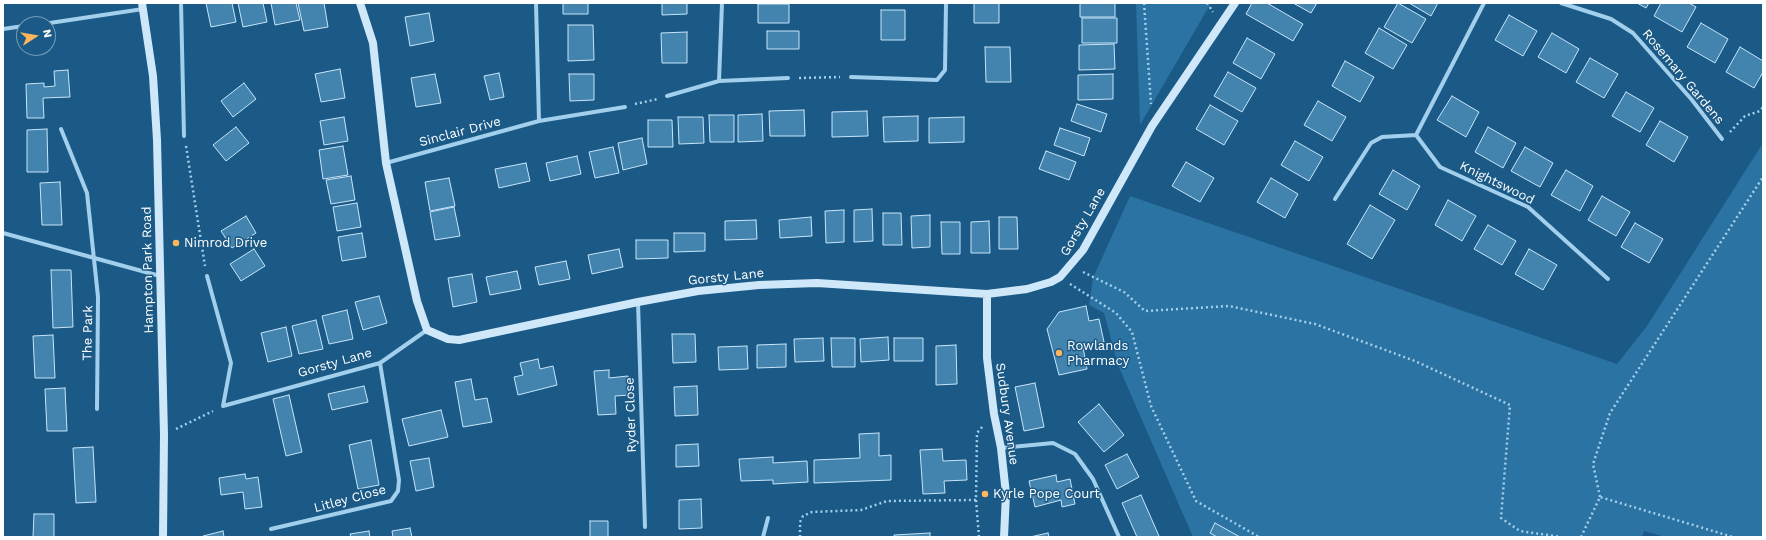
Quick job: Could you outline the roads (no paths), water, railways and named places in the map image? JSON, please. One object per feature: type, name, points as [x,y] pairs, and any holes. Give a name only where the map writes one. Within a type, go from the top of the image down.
[{"type":"street","points":[[181,3],[184,136]]},
{"type":"street","points":[[360,3],[373,43],[386,163],[417,301],[427,330]]},
{"type":"street","points":[[536,3],[540,121]]},
{"type":"street","points":[[719,81],[722,3]]},
{"type":"street","points":[[850,77],[937,80],[945,70],[946,3]]},
{"type":"street","name":"Gorsty Lane","points":[[206,276],[230,363],[223,406],[380,363],[427,330],[448,339],[459,340],[638,302],[698,291],[759,285],[817,283],[987,294],[1027,288],[1052,282],[1060,277],[1072,265],[1083,250],[1152,126],[1234,3]]},
{"type":"street","points":[[1335,199],[1371,143],[1382,137],[1416,135],[1484,3]]},
{"type":"street","name":"Rosemary Gardens","points":[[1561,3],[1611,19],[1633,33],[1692,100],[1722,139]]},
{"type":"street","points":[[56,22],[143,6]]},
{"type":"street","name":"Hampton Park Road","points":[[143,6],[153,76],[161,276],[164,435],[163,537]]},
{"type":"street","points":[[3,29],[16,27]]},
{"type":"street","points":[[667,96],[719,81],[788,78]]},
{"type":"street","name":"Sinclair Drive","points":[[386,163],[540,121],[625,107]]},
{"type":"street","name":"The Park","points":[[61,129],[87,193],[98,297],[97,409]]},
{"type":"street","name":"Knightswood","points":[[1416,135],[1440,167],[1528,207],[1608,280]]},
{"type":"street","points":[[3,233],[161,276]]},
{"type":"street","name":"Sudbury Avenue","points":[[987,294],[987,358],[994,414],[1001,448],[1006,494],[1004,537]]},
{"type":"street","name":"Ryder Close","points":[[638,302],[645,527]]},
{"type":"street","name":"Litley Close","points":[[271,529],[391,500],[398,491],[399,480],[380,363]]},
{"type":"street","points":[[1001,448],[1053,444],[1075,454],[1093,479],[1119,537]]},
{"type":"street","points":[[763,537],[768,518]]},
{"type":"place","name":"Nimrod Drive","points":[[176,243]]},
{"type":"place","name":"Rowlands Pharmacy","points":[[1059,353]]},
{"type":"place","name":"Kyrle Pope Court","points":[[985,494]]}]
